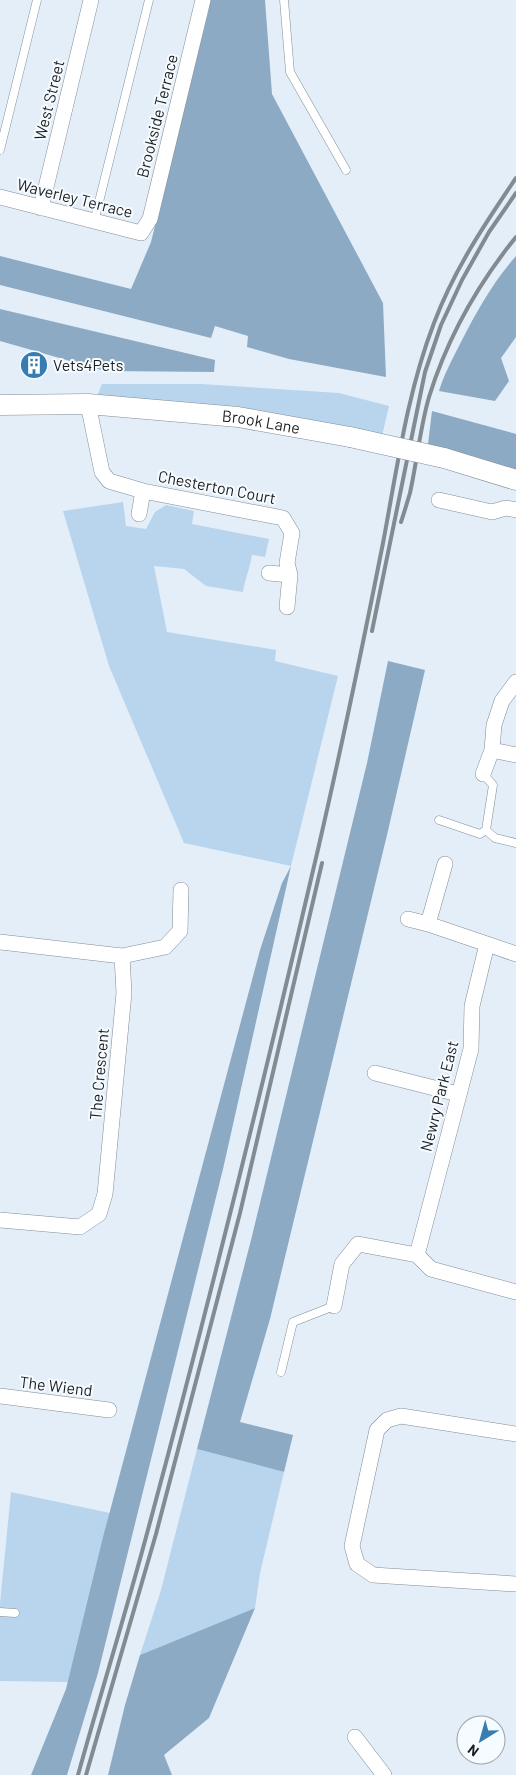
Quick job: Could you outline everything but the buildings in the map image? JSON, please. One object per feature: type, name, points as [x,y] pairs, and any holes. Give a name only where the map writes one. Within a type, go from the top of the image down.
[{"type":"street","name":"West Street","points":[[41,208],[91,0]]},
{"type":"street","name":"Brookside Terrace","points":[[141,233],[150,219],[202,3]]},
{"type":"street","name":"Waverley Terrace","points":[[0,198],[141,233]]},
{"type":"street","name":"Brook Lane","points":[[0,405],[88,404],[238,417],[350,437],[444,458],[516,480]]},
{"type":"street","name":"Chesterton Court","points":[[88,404],[102,472],[108,481],[143,492],[283,518],[292,532],[287,563],[290,575],[287,607]]},
{"type":"street","name":"Chesterton Court","points":[[139,514],[143,492]]},
{"type":"street","points":[[439,500],[492,512],[506,508],[516,510]]},
{"type":"street","points":[[269,573],[290,575]]},
{"type":"street","points":[[483,774],[492,750],[494,725],[502,701],[516,682]]},
{"type":"street","points":[[492,750],[516,755]]},
{"type":"street","points":[[428,924],[446,864]]},
{"type":"street","points":[[0,942],[122,956],[165,946],[180,931],[181,890]]},
{"type":"street","points":[[408,919],[516,954]]},
{"type":"street","name":"Newry Park East","points":[[417,1255],[471,1049],[472,1006],[487,944]]},
{"type":"street","name":"The Crescent","points":[[0,1220],[80,1227],[99,1214],[105,1194],[124,993],[122,956]]},
{"type":"street","points":[[375,1073],[458,1094]]},
{"type":"street","points":[[334,1306],[342,1264],[358,1244],[417,1255],[431,1269],[516,1292]]},
{"type":"street","name":"The Wiend","points":[[0,1396],[108,1410]]},
{"type":"street","points":[[516,1434],[401,1416],[388,1420],[378,1430],[352,1546],[357,1564],[373,1575],[516,1584]]},
{"type":"street","points":[[356,1737],[384,1775]]},
{"type":"lane","points":[[0,150],[37,0]]},
{"type":"lane","points":[[94,222],[149,0]]},
{"type":"lane","points":[[284,0],[290,72],[346,170]]},
{"type":"lane","points":[[440,820],[480,834],[486,830],[493,785],[483,774]]},
{"type":"lane","points":[[486,830],[494,838],[516,843]]},
{"type":"lane","points":[[281,1372],[294,1322],[334,1306]]},
{"type":"lane","points":[[0,1612],[15,1612]]},
{"type":"shaded area","points":[[210,0],[265,0],[272,94],[383,303],[386,377],[289,359],[247,347],[248,336],[215,326],[211,338],[0,285],[0,256],[131,289],[151,242]]},
{"type":"shaded area","points":[[516,256],[516,337],[501,358],[509,381],[495,401],[439,391],[443,378],[479,308]]},
{"type":"shaded area","points":[[0,309],[215,360],[214,372],[105,371],[0,341]]},
{"type":"shaded area","points":[[102,384],[201,384],[339,393],[389,406],[382,436],[96,399]]},
{"type":"shaded area","points":[[432,411],[516,434],[516,471],[428,444]]},
{"type":"shaded area","points":[[123,502],[126,526],[146,529],[155,512],[166,505],[194,511],[192,524],[269,539],[265,557],[252,555],[243,592],[206,586],[184,569],[154,566],[167,632],[276,650],[275,661],[338,676],[291,866],[184,843],[109,666],[63,511]]},
{"type":"shaded area","points":[[388,661],[425,670],[270,1319],[240,1422],[293,1435],[284,1472],[197,1449],[251,1240],[367,763]]},
{"type":"shaded area","points":[[291,866],[223,1169],[98,1673],[67,1775],[31,1775],[66,1689],[103,1537],[260,950],[282,883]]},
{"type":"shaded area","points":[[197,1449],[284,1472],[260,1573],[255,1608],[140,1655],[161,1590]]},
{"type":"shaded area","points":[[11,1492],[110,1513],[68,1682],[0,1681],[0,1603]]},
{"type":"shaded area","points":[[255,1608],[209,1718],[164,1755],[172,1775],[108,1775],[125,1705],[140,1655]]},
{"type":"railway","points":[[78,1775],[172,1441],[279,1016],[344,732],[417,376],[434,323],[460,266],[516,178]]},
{"type":"railway","points":[[372,631],[425,372],[441,325],[462,280],[489,232],[516,193]]},
{"type":"railway","points":[[401,522],[410,493],[426,409],[436,375],[465,313],[489,274],[516,237]]},
{"type":"railway","points":[[86,1775],[156,1534],[240,1213],[322,863]]},
{"type":"place","name":"Vets4Pets","points":[[34,365]]}]
